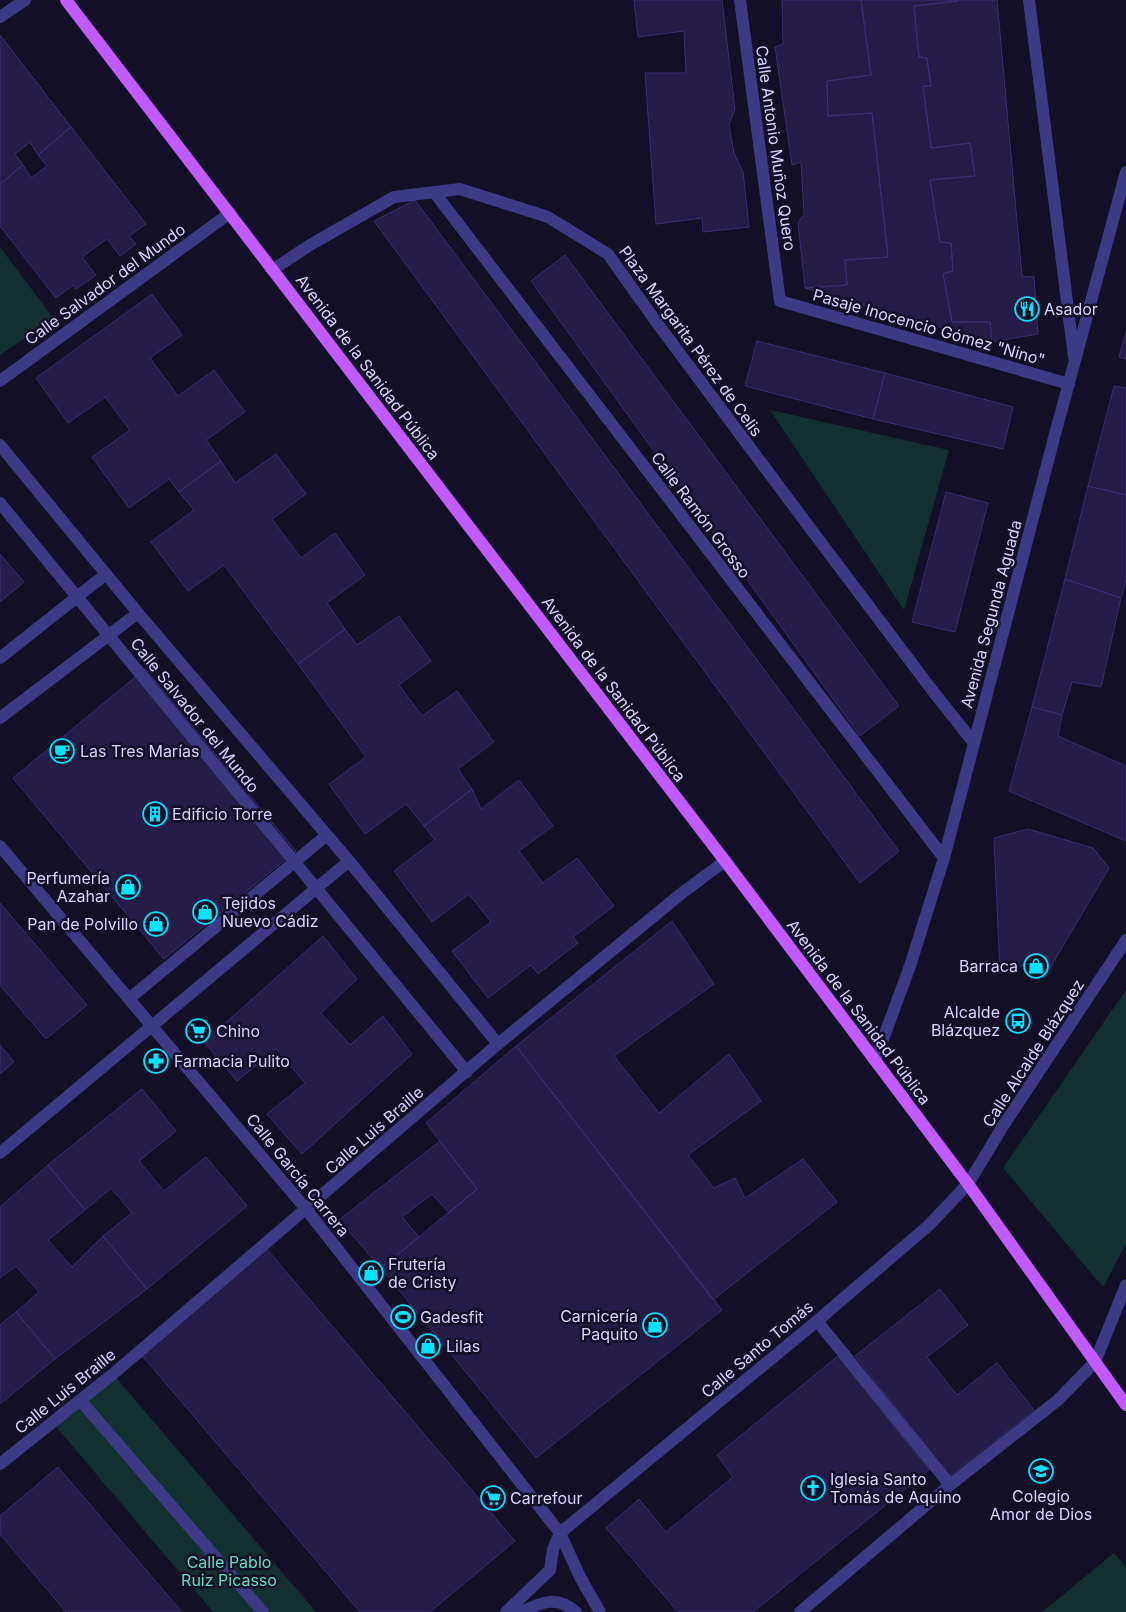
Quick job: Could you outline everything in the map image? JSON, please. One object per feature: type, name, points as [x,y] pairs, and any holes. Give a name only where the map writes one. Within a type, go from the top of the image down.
[{"type":"main road","name":"Avenida de la Sanidad Pública","points":[[66,0],[725,861],[968,1184],[1126,1405]]},
{"type":"street","points":[[0,17],[25,0]]},
{"type":"street","name":"Calle Antonio Muñoz Quero","points":[[740,0],[780,300]]},
{"type":"street","points":[[1029,0],[1075,364]]},
{"type":"street","name":"Avenida Segunda Aguada","points":[[875,1061],[910,966],[944,858],[1126,172]]},
{"type":"street","name":"Plaza Margarita Pérez de Celis","points":[[272,270],[310,245],[394,197],[460,189],[548,217],[608,254],[657,323],[813,532],[932,690],[974,742]]},
{"type":"street","name":"Calle Ramón Grosso","points":[[434,192],[944,858]]},
{"type":"street","name":"Calle Salvador del Mundo","points":[[0,381],[230,213]]},
{"type":"street","name":"Pasaje Inocencio Gómez \"Nino\"","points":[[780,300],[1069,384]]},
{"type":"street","name":"Calle Salvador del Mundo","points":[[0,445],[138,613],[349,861],[498,1044]]},
{"type":"street","name":"Calle Salvador del Mundo","points":[[0,503],[467,1072]]},
{"type":"street","points":[[0,658],[106,574]]},
{"type":"street","name":"Calle Salvador del Mundo","points":[[0,718],[138,613]]},
{"type":"street","points":[[130,998],[327,835]]},
{"type":"street","name":"Calle García Carrera","points":[[0,846],[306,1209],[560,1533],[580,1577],[600,1612]]},
{"type":"street","points":[[0,1153],[349,861]]},
{"type":"street","name":"Calle Luis Braille","points":[[0,1464],[80,1400],[498,1044],[682,893],[725,861]]},
{"type":"street","name":"Calle Alcalde Blázquez","points":[[968,1184],[1003,1126],[1126,940]]},
{"type":"street","name":"Calle Santo Tomás","points":[[560,1533],[928,1226],[968,1184]]},
{"type":"street","points":[[800,1612],[950,1485],[1058,1400],[1094,1362],[1126,1286]]},
{"type":"street","points":[[817,1320],[950,1485]]},
{"type":"street","points":[[80,1400],[263,1612]]},
{"type":"street","points":[[506,1612],[550,1570],[552,1549],[560,1533]]},
{"type":"street","points":[[521,1612],[546,1602],[559,1601],[576,1612]]},
{"type":"green space","points":[[0,247],[54,319],[0,355]]},
{"type":"green space","points":[[770,410],[949,450],[904,610]]},
{"type":"green space","points":[[1126,990],[1126,1244],[1103,1287],[1003,1168]]},
{"type":"green space","name":"Calle Pablo Ruiz Picasso","points":[[113,1374],[316,1612],[213,1612],[53,1423]]},
{"type":"green space","points":[[1114,1553],[1126,1567],[1126,1612],[1042,1612]]},
{"type":"building","points":[[634,0],[722,0],[735,109],[729,125],[734,153],[743,172],[749,227],[703,232],[702,218],[656,224],[645,73],[686,73],[684,31],[638,37]]},
{"type":"building","points":[[782,0],[861,0],[871,75],[827,81],[828,116],[872,113],[888,257],[845,260],[847,285],[805,288],[798,223],[804,214],[801,162],[792,165],[775,47],[783,44]]},
{"type":"building","points":[[861,0],[958,0],[914,6],[919,57],[927,58],[931,86],[923,86],[931,148],[970,143],[975,176],[930,180],[940,242],[951,243],[953,271],[943,274],[952,322],[990,322],[992,342],[805,288],[847,285],[845,260],[888,257],[872,113],[828,116],[827,81],[871,75]]},
{"type":"building","points":[[958,0],[997,0],[1022,276],[1034,277],[1038,334],[992,342],[990,322],[952,322],[943,274],[953,271],[951,243],[940,242],[930,180],[975,176],[970,143],[931,148],[923,86],[931,86],[927,58],[919,57],[914,6]]},
{"type":"building","points":[[0,35],[71,127],[38,155],[30,142],[15,154],[23,165],[0,184]]},
{"type":"building","points":[[71,127],[146,224],[129,236],[136,244],[120,256],[107,239],[82,257],[96,275],[76,289],[73,285],[56,298],[0,226],[0,184],[23,165],[31,178],[47,166],[38,155]]},
{"type":"building","points":[[415,200],[899,851],[860,883],[374,221]]},
{"type":"building","points":[[565,255],[899,706],[860,736],[531,281]]},
{"type":"building","points":[[152,294],[182,335],[150,358],[178,396],[214,370],[245,412],[206,440],[221,461],[179,492],[169,479],[129,508],[92,457],[130,430],[105,397],[68,423],[36,378]]},
{"type":"building","points":[[1126,332],[1126,359],[1119,357]]},
{"type":"building","points":[[757,341],[885,373],[873,419],[745,386]]},
{"type":"building","points":[[885,373],[1013,407],[1003,449],[873,419]]},
{"type":"building","points":[[1114,386],[1126,388],[1126,495],[1088,486]]},
{"type":"building","points":[[276,454],[306,494],[272,519],[301,558],[335,533],[365,575],[327,603],[345,629],[298,664],[224,565],[188,591],[151,542],[194,510],[179,492],[221,461],[235,483]]},
{"type":"building","points":[[1088,486],[1126,495],[1126,580],[1121,598],[1065,579]]},
{"type":"building","points":[[946,492],[988,503],[955,632],[912,622]]},
{"type":"building","points":[[0,554],[24,582],[0,602]]},
{"type":"building","points":[[1065,579],[1121,598],[1101,687],[1072,682],[1062,715],[1032,707]]},
{"type":"building","points":[[399,616],[431,661],[399,685],[422,716],[457,691],[494,742],[458,769],[472,789],[424,826],[406,804],[365,834],[329,784],[366,757],[298,664],[345,629],[357,645]]},
{"type":"building","name":"Edificio Torre","points":[[145,669],[296,851],[164,959],[13,778]]},
{"type":"building","points":[[1032,707],[1062,715],[1058,736],[1126,766],[1126,841],[1009,791]]},
{"type":"building","points":[[519,780],[553,826],[519,851],[543,883],[577,858],[614,906],[573,937],[578,943],[538,974],[531,965],[488,998],[452,951],[491,922],[469,894],[432,922],[394,871],[435,840],[424,826],[472,789],[481,809]]},
{"type":"building","points":[[1028,829],[1093,848],[1109,868],[1044,978],[1025,965],[1000,974],[994,838]]},
{"type":"building","points":[[0,903],[87,1005],[46,1039],[0,985]]},
{"type":"building","points":[[672,921],[714,984],[614,1056],[659,1113],[729,1054],[761,1101],[688,1155],[714,1188],[735,1178],[745,1198],[803,1159],[837,1202],[713,1300],[516,1046]]},
{"type":"building","points":[[323,936],[357,979],[321,1013],[350,1045],[383,1016],[412,1054],[302,1154],[267,1114],[305,1083],[276,1049],[237,1081],[204,1042]]},
{"type":"building","points":[[0,1045],[14,1062],[0,1074]]},
{"type":"building","points":[[516,1046],[722,1310],[536,1458],[381,1268],[477,1189],[426,1123]]},
{"type":"building","points":[[142,1089],[176,1131],[139,1161],[164,1191],[206,1157],[247,1206],[147,1289],[103,1236],[132,1213],[111,1188],[85,1210],[48,1165]]},
{"type":"building","points":[[440,1141],[477,1189],[449,1213],[432,1194],[402,1217],[419,1237],[381,1268],[339,1220]]},
{"type":"building","points":[[48,1165],[85,1210],[48,1240],[72,1267],[103,1236],[147,1289],[55,1359],[16,1312],[39,1292],[16,1266],[0,1278],[0,1207]]},
{"type":"building","points":[[265,1247],[515,1541],[430,1612],[360,1612],[140,1353]]},
{"type":"building","points":[[940,1289],[968,1325],[927,1357],[957,1395],[997,1363],[1034,1410],[950,1476],[855,1356]]},
{"type":"building","points":[[16,1312],[55,1359],[0,1404],[0,1325]]},
{"type":"building","name":"Iglesia Santo Tomás de Aquino","points":[[838,1356],[929,1470],[753,1612],[678,1612],[606,1528],[639,1499],[666,1532],[733,1477],[717,1455]]},
{"type":"building","points":[[58,1467],[182,1612],[66,1612],[0,1534],[0,1516]]},
{"type":"place","name":"Asador","points":[[1027,309]]},
{"type":"place","name":"Las Tres Marías","points":[[62,751]]},
{"type":"place","name":"Edificio Torre","points":[[155,814]]},
{"type":"place","name":"Perfumería Azahar","points":[[128,887]]},
{"type":"place","name":"Tejidos Nuevo Cádiz","points":[[205,912]]},
{"type":"place","name":"Pan de Polvillo","points":[[156,924]]},
{"type":"place","name":"Barraca","points":[[1036,966]]},
{"type":"place","name":"Alcalde Blázquez","points":[[1018,1021]]},
{"type":"place","name":"Chino","points":[[198,1031]]},
{"type":"place","name":"Farmacia Pulito","points":[[156,1061]]},
{"type":"place","name":"Frutería de Cristy","points":[[371,1273]]},
{"type":"place","name":"Gadesfit","points":[[403,1317]]},
{"type":"place","name":"Carnicería Paquito","points":[[655,1325]]},
{"type":"place","name":"Lilas","points":[[428,1346]]},
{"type":"place","name":"Colegio Amor de Dios","points":[[1041,1471]]},
{"type":"place","name":"Iglesia Santo Tomás de Aquino","points":[[813,1488]]},
{"type":"place","name":"Carrefour","points":[[493,1498]]}]
